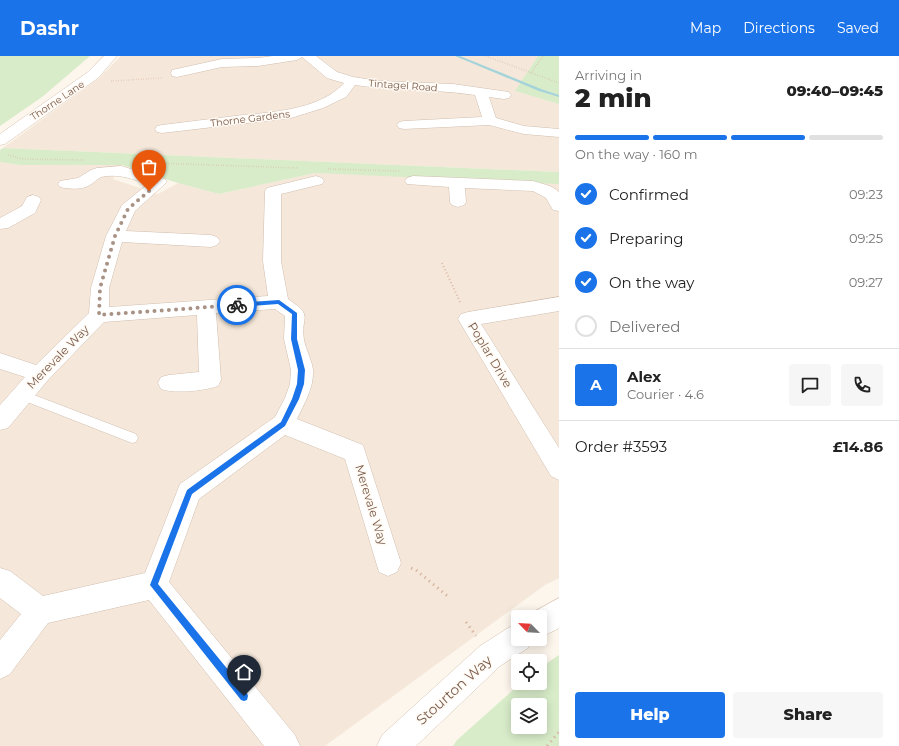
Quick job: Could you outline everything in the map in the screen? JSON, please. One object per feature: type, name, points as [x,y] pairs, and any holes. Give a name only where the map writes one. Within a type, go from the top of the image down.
[{"type":"street","name":"Thorne Lane","points":[[0,141],[93,75],[111,56]]},
{"type":"street","points":[[177,73],[222,63],[258,62],[297,56]]},
{"type":"street","name":"Tintagel Road","points":[[308,56],[332,75],[352,81],[453,88],[504,95]]},
{"type":"street","name":"Thorne Gardens","points":[[162,129],[291,114],[318,105],[341,94],[352,81]]},
{"type":"street","points":[[481,93],[490,121]]},
{"type":"street","points":[[404,124],[490,121],[528,132],[559,133]]},
{"type":"street","points":[[66,184],[82,183],[97,173],[121,171],[159,182],[128,209],[115,236],[100,288],[99,315]]},
{"type":"street","points":[[154,585],[189,492],[283,424],[296,399],[301,384],[302,370],[294,339],[295,313],[279,302],[272,261],[273,191],[320,175]]},
{"type":"street","points":[[413,181],[533,186],[553,194],[559,206]]},
{"type":"street","points":[[457,183],[458,202]]},
{"type":"street","points":[[1,227],[29,209],[33,200]]},
{"type":"street","points":[[115,236],[211,241]]},
{"type":"street","name":"Merevale Way","points":[[0,420],[40,374],[99,315],[279,302]]},
{"type":"street","name":"Poplar Drive","points":[[559,304],[468,319],[559,469]]},
{"type":"street","points":[[169,383],[210,380],[206,307]]},
{"type":"street","points":[[0,361],[40,374]]},
{"type":"street","name":"Merevale Way","points":[[283,424],[355,452],[388,563]]},
{"type":"street","points":[[0,581],[40,612]]},
{"type":"street","points":[[0,664],[40,612],[154,585]]},
{"type":"street","points":[[154,585],[284,746]]},
{"type":"street","points":[[547,620],[559,612]]},
{"type":"street","name":"Stourton Way","points":[[393,746],[490,656],[511,642]]},
{"type":"lane","points":[[22,395],[132,438]]},
{"type":"path","points":[[486,56],[559,82]]},
{"type":"path","points":[[531,73],[543,56]]},
{"type":"path","points":[[82,82],[170,77],[177,73]]},
{"type":"path","points":[[7,155],[22,159],[90,161]]},
{"type":"path","points":[[152,163],[303,168]]},
{"type":"path","points":[[320,175],[400,171]]},
{"type":"path","points":[[442,263],[468,319]]},
{"type":"path","points":[[388,563],[416,570],[450,598]]},
{"type":"path","points":[[547,746],[559,732]]},
{"type":"shaded area","points":[[121,56],[538,56],[516,91],[559,104],[559,172],[3,148],[99,78]]},
{"type":"shaded area","points":[[0,162],[19,165],[122,165],[113,179],[158,194],[178,183],[219,194],[315,173],[559,181],[559,578],[545,585],[325,746],[0,746]]},
{"type":"green space","points":[[0,56],[90,56],[42,97],[0,126]]},
{"type":"green space","points":[[538,56],[559,56],[559,104],[515,91]]},
{"type":"green space","points":[[3,148],[559,172],[559,184],[315,173],[219,194],[178,183],[122,165],[19,165],[0,162],[0,150]]},
{"type":"green space","points":[[559,655],[559,746],[453,746],[457,740],[513,690],[547,690],[547,663]]},
{"type":"waterway","points":[[457,56],[540,90],[559,96]]},
{"type":"way so far","points":[[149,191],[128,209],[115,236],[100,288],[99,315],[237,305]]},
{"type":"route","points":[[237,305],[279,302],[295,313],[294,339],[302,370],[301,384],[296,399],[283,424],[189,492],[154,585],[244,696]]}]
